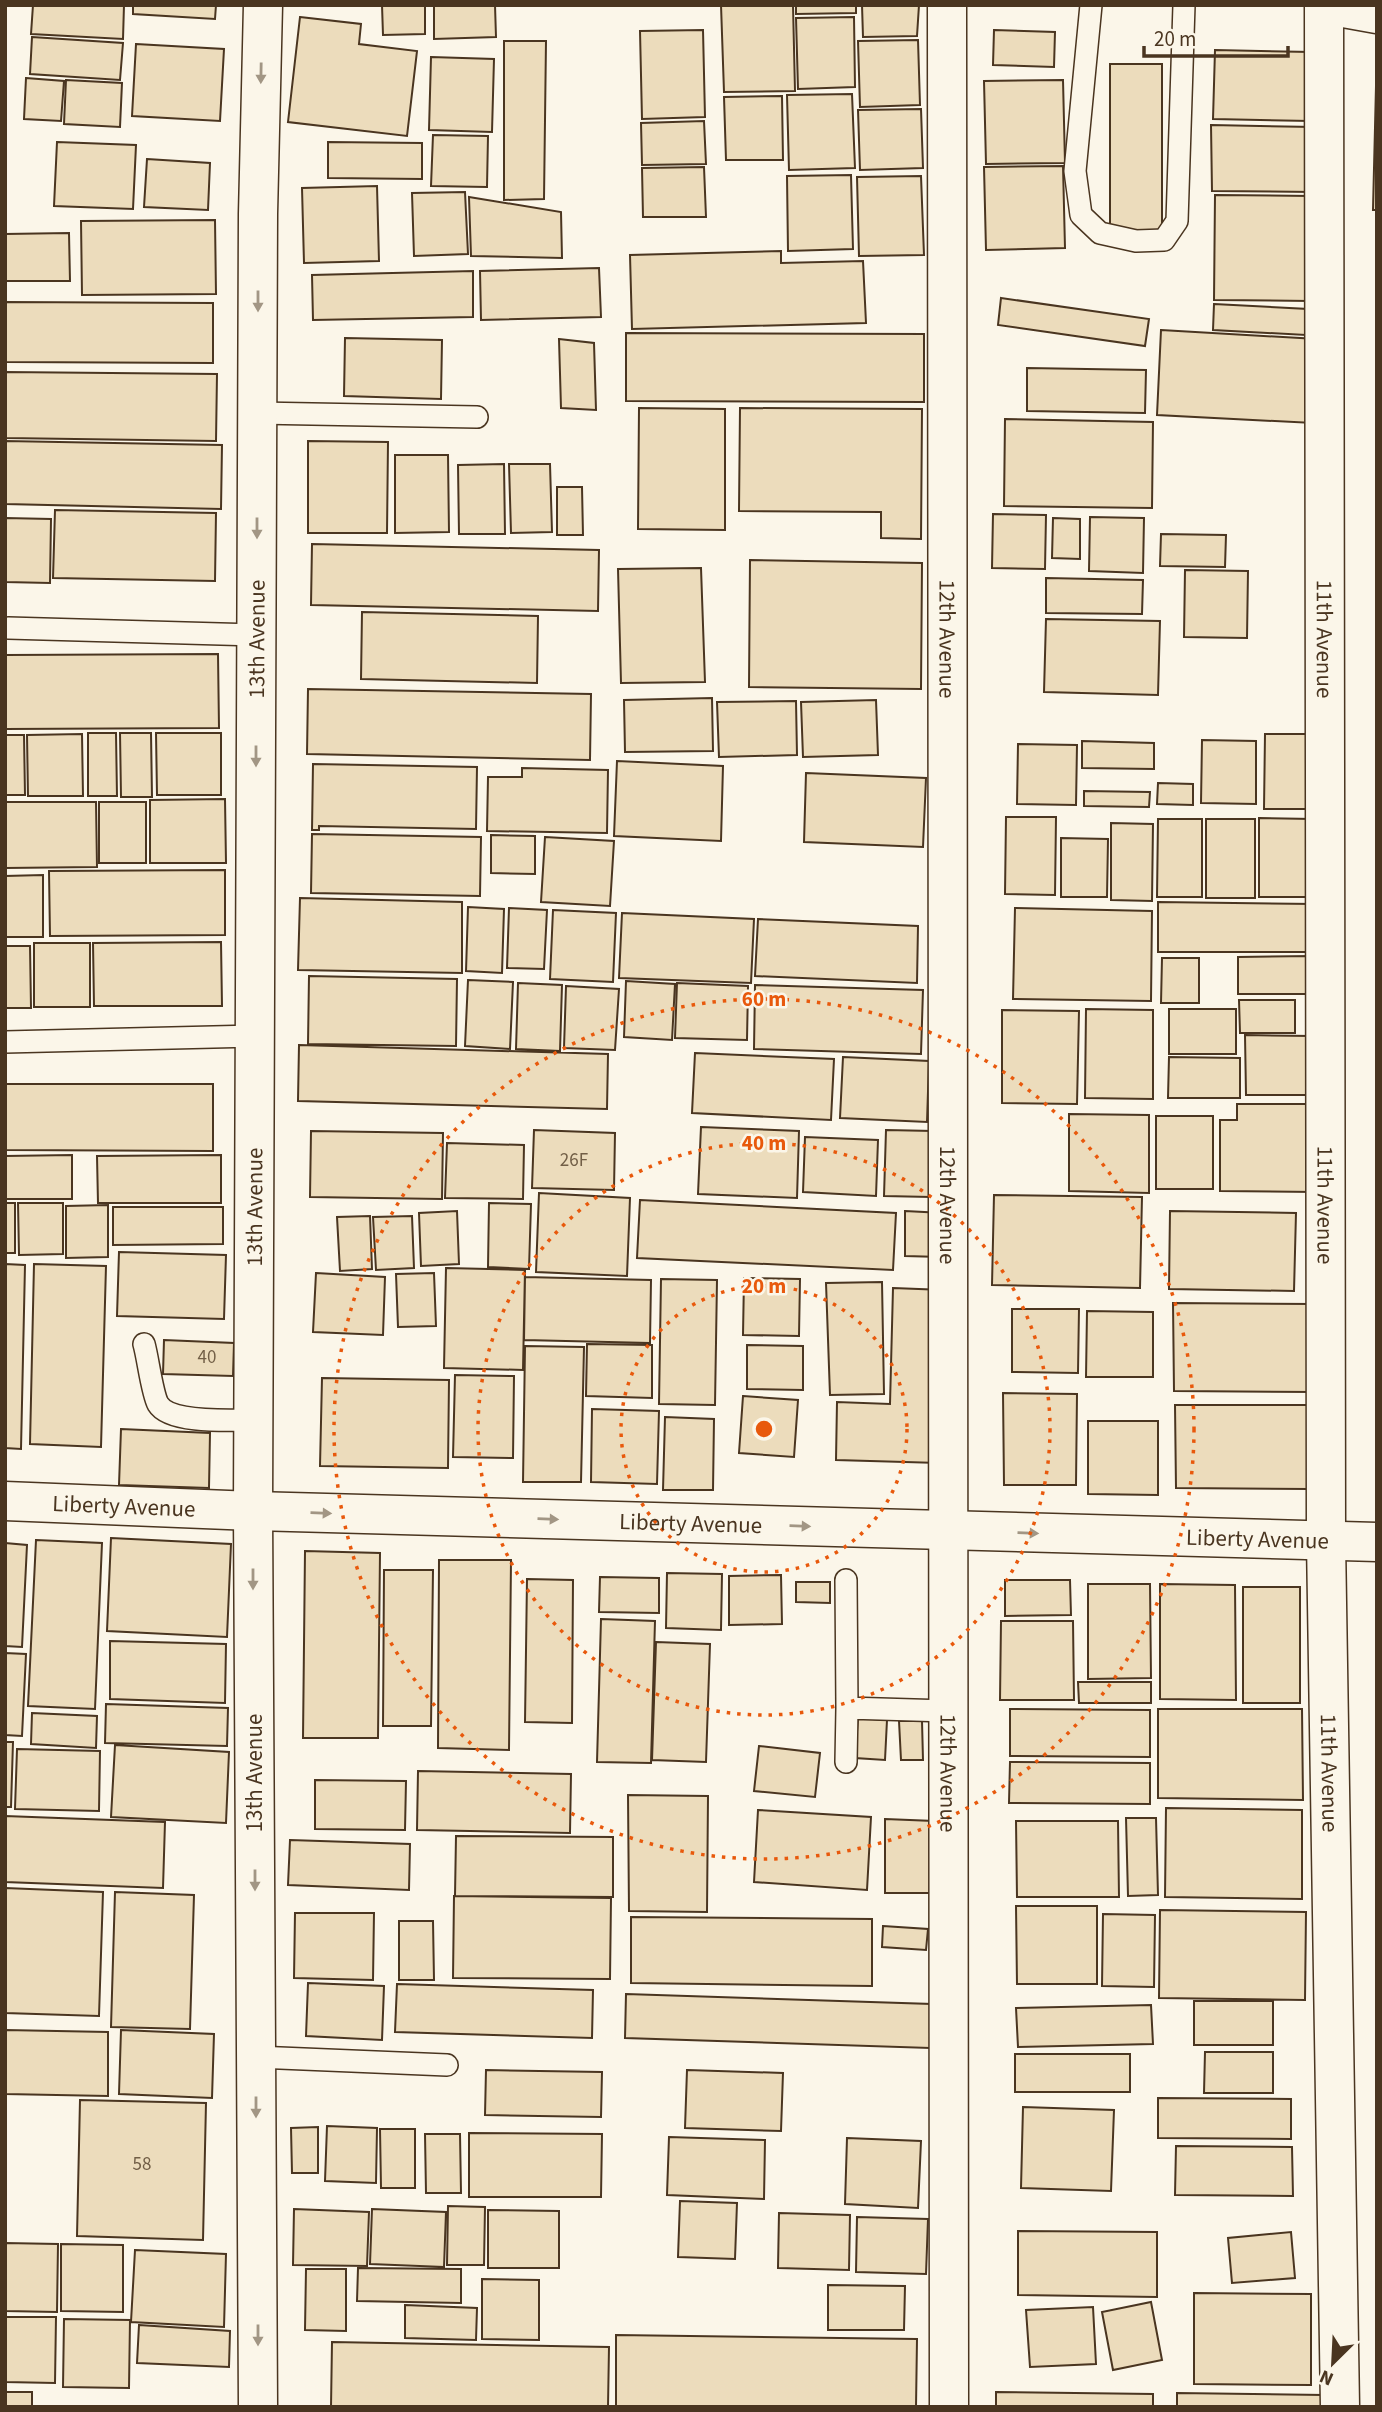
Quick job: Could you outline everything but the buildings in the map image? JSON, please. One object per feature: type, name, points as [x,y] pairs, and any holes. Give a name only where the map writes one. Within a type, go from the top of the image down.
[{"type":"street","name":"13th Avenue","points":[[258,2407],[253,1420],[257,413],[263,5]]},
{"type":"street","name":"12th Avenue","points":[[947,5],[949,2407]]},
{"type":"street","points":[[1326,5],[1377,15]]},
{"type":"street","name":"11th Avenue","points":[[1326,5],[1326,1541],[1340,2407]]},
{"type":"street","name":"Liberty Avenue","points":[[5,1501],[253,1511],[1377,1542]]},
{"type":"lane","points":[[1091,5],[1075,171],[1081,215],[1100,233],[1136,241],[1164,240],[1177,221],[1184,5]]},
{"type":"lane","points":[[257,413],[477,417]]},
{"type":"lane","points":[[8,628],[257,635]]},
{"type":"lane","points":[[5,1042],[255,1035]]},
{"type":"lane","points":[[144,1344],[159,1404],[169,1414],[216,1420],[253,1420]]},
{"type":"lane","points":[[846,1580],[846,1762]]},
{"type":"lane","points":[[847,1708],[947,1711]]},
{"type":"lane","points":[[256,2057],[447,2066]]}]
